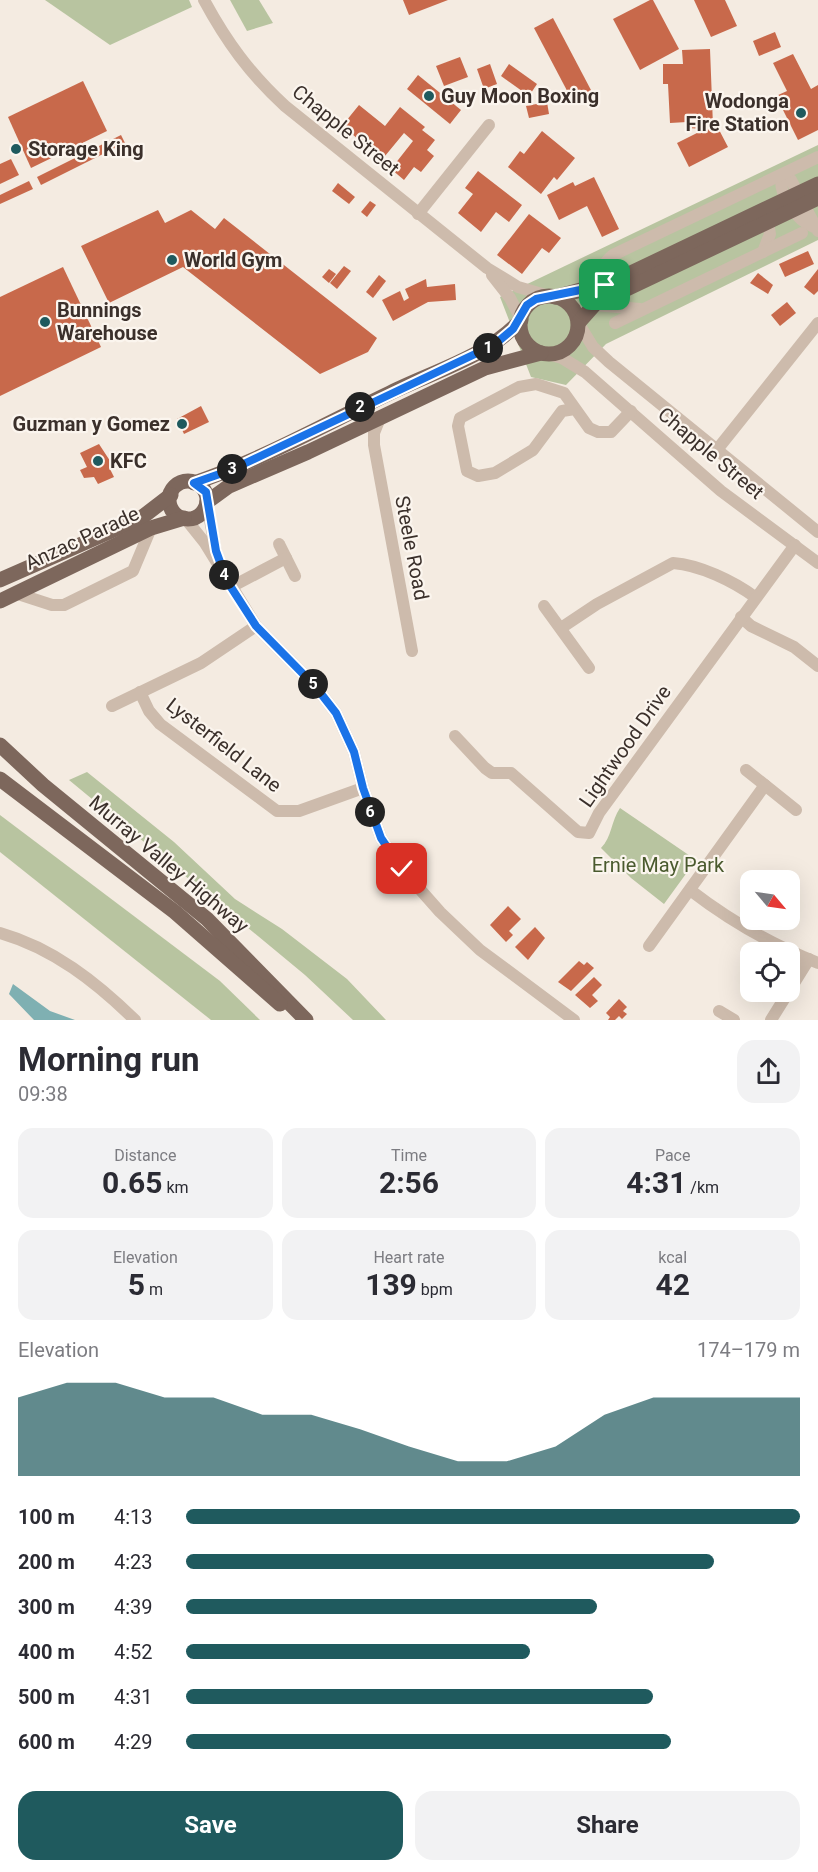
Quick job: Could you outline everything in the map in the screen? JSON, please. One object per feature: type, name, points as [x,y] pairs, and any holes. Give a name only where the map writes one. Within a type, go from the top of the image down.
[{"type":"main road","points":[[762,218],[618,279],[590,289],[531,302],[521,319],[504,338],[488,348],[431,373],[231,470],[194,483],[180,483],[171,495],[172,510],[184,518],[198,516],[207,503],[229,486],[351,432],[485,368],[556,353],[569,346],[579,323],[593,305],[795,202],[818,184]]},
{"type":"main road","points":[[795,202],[818,198]]},
{"type":"main road","points":[[552,296],[568,303],[579,323]]},
{"type":"main road","points":[[521,319],[524,339],[531,348],[544,354]]},
{"type":"main road","points":[[194,483],[204,490],[207,503]]},
{"type":"main road","name":"Anzac Parade","points":[[0,580],[141,518],[171,495]]},
{"type":"main road","name":"Anzac Parade","points":[[0,601],[151,528],[184,518]]},
{"type":"main road","name":"Murray Valley Highway","points":[[0,745],[43,785],[207,920],[306,1020]]},
{"type":"main road","name":"Murray Valley Highway","points":[[0,779],[175,912],[298,1020]]},
{"type":"street","name":"Chapple Street","points":[[204,0],[228,43],[258,81],[418,214],[487,268],[518,287],[552,296]]},
{"type":"street","points":[[418,214],[489,125]]},
{"type":"street","points":[[590,289],[604,264],[614,255],[818,158]]},
{"type":"street","points":[[782,175],[781,182],[817,227]]},
{"type":"street","points":[[762,218],[770,234],[763,252]]},
{"type":"street","points":[[615,323],[802,233]]},
{"type":"street","name":"Chapple Street","points":[[487,268],[510,298],[521,319]]},
{"type":"street","points":[[593,305],[644,308]]},
{"type":"street","name":"Chapple Street","points":[[579,323],[597,351],[716,451],[818,532]]},
{"type":"street","points":[[716,451],[818,323]]},
{"type":"street","name":"Chapple Street","points":[[544,354],[578,368],[631,411],[721,491],[818,563]]},
{"type":"street","points":[[574,409],[562,411],[533,450],[495,473],[478,477],[467,471],[458,426],[460,418],[519,387],[536,384],[564,393],[584,424],[605,434],[620,424],[631,411]]},
{"type":"street","name":"Steele Road","points":[[380,418],[374,433],[375,452],[412,651]]},
{"type":"street","points":[[351,432],[368,439],[375,452]]},
{"type":"street","points":[[207,503],[220,567]]},
{"type":"street","points":[[184,518],[220,567],[256,626],[315,686],[336,713],[354,752],[363,788],[378,830],[390,854],[434,906],[480,950],[574,1020]]},
{"type":"street","points":[[15,593],[49,605],[64,604],[133,571],[151,528]]},
{"type":"street","points":[[279,544],[295,576]]},
{"type":"street","name":"Lightwood Drive","points":[[455,736],[485,768],[492,772],[511,773],[578,832],[588,833],[599,813],[795,545]]},
{"type":"street","points":[[231,587],[286,558]]},
{"type":"street","points":[[561,628],[597,603],[673,563],[696,568],[746,590],[755,597]]},
{"type":"street","points":[[544,606],[589,668]]},
{"type":"street","points":[[741,617],[751,626],[794,647],[818,666]]},
{"type":"street","name":"Lysterfield Lane","points":[[112,706],[201,663],[256,626]]},
{"type":"street","name":"Lysterfield Lane","points":[[140,692],[149,711],[160,724],[277,811],[299,811],[363,788]]},
{"type":"street","points":[[746,770],[796,810]]},
{"type":"street","points":[[649,946],[765,785]]},
{"type":"street","points":[[690,890],[733,921],[814,961],[771,1020]]},
{"type":"street","points":[[0,933],[44,950],[73,968],[135,1020]]},
{"type":"street","points":[[719,1011],[734,1020]]},
{"type":"green space","points":[[45,0],[189,0],[192,7],[110,45]]},
{"type":"green space","points":[[230,0],[259,0],[273,23],[247,31]]},
{"type":"green space","points":[[818,145],[818,240],[606,344],[566,385],[531,377],[500,297]]},
{"type":"green space","points":[[87,772],[174,842],[235,899],[282,929],[347,979],[386,1020],[353,1020],[305,975],[69,780]]},
{"type":"green space","name":"Ernie May Park","points":[[620,808],[696,860],[664,904],[631,878],[601,848],[605,844]]},
{"type":"green space","points":[[0,815],[220,981],[260,1020],[211,1020],[0,852]]},
{"type":"water","points":[[13,984],[50,1011],[75,1020],[34,1020],[9,994]]},
{"type":"building","points":[[403,0],[448,0],[409,15]]},
{"type":"building","points":[[653,0],[679,49],[640,70],[613,19]]},
{"type":"building","points":[[694,0],[725,0],[737,26],[711,37]]},
{"type":"building","points":[[553,18],[592,92],[573,102],[534,28]]},
{"type":"building","points":[[775,32],[781,47],[759,56],[753,41]]},
{"type":"building","points":[[710,49],[713,126],[716,124],[728,147],[689,167],[677,143],[705,129],[687,128],[687,122],[670,123],[668,84],[663,84],[663,64],[683,64],[682,50]]},
{"type":"building","name":"Wodonga Fire Station","points":[[793,54],[811,89],[818,85],[818,130],[798,140],[776,96],[787,91],[773,63]]},
{"type":"building","points":[[460,57],[468,77],[444,86],[436,66]]},
{"type":"building","points":[[490,64],[497,84],[484,89],[477,69]]},
{"type":"building","points":[[509,64],[537,84],[529,96],[501,76]]},
{"type":"building","points":[[418,75],[461,110],[450,124],[407,89]]},
{"type":"building","points":[[83,81],[107,131],[31,168],[8,117]]},
{"type":"building","points":[[547,102],[549,114],[529,118],[526,106]]},
{"type":"building","points":[[359,105],[385,126],[400,107],[425,127],[422,130],[435,140],[427,150],[434,156],[421,172],[414,167],[404,180],[391,169],[413,141],[404,133],[385,156],[370,144],[368,147],[342,126]]},
{"type":"building","points":[[542,131],[575,158],[557,180],[554,177],[541,194],[508,167],[520,151],[524,154]]},
{"type":"building","points":[[121,135],[125,143],[41,185],[37,177]]},
{"type":"building","points":[[11,159],[19,175],[0,184],[0,164]]},
{"type":"building","points":[[478,171],[522,205],[509,222],[496,212],[481,232],[458,213],[473,194],[465,188]]},
{"type":"building","points":[[594,177],[619,229],[602,237],[587,206],[559,220],[547,195],[573,182],[575,186]]},
{"type":"building","points":[[29,181],[33,189],[0,204],[0,195]]},
{"type":"building","points":[[338,183],[355,197],[349,204],[332,191]]},
{"type":"building","points":[[370,201],[376,205],[367,217],[361,212]]},
{"type":"building","points":[[158,210],[165,223],[191,210],[215,229],[224,218],[377,338],[368,352],[320,374],[183,267],[109,303],[81,246]]},
{"type":"building","points":[[529,214],[561,238],[549,253],[542,248],[522,274],[497,255]]},
{"type":"building","points":[[808,251],[814,264],[785,277],[779,264]]},
{"type":"building","points":[[344,266],[351,271],[337,289],[330,283]]},
{"type":"building","name":"Bunnings Warehouse","points":[[63,267],[101,347],[0,396],[0,297]]},
{"type":"building","points":[[329,269],[336,274],[329,283],[322,277]]},
{"type":"building","points":[[818,269],[818,291],[814,295],[804,287]]},
{"type":"building","points":[[758,273],[773,285],[768,294],[750,283]]},
{"type":"building","points":[[379,275],[386,281],[373,298],[366,292]]},
{"type":"building","points":[[426,279],[427,287],[455,284],[456,300],[428,302],[393,321],[382,300],[400,291],[404,301],[409,298],[405,289]]},
{"type":"building","points":[[787,302],[796,313],[780,326],[771,315]]},
{"type":"building","points":[[201,406],[209,422],[184,434],[177,419]]},
{"type":"building","name":"KFC","points":[[99,444],[114,467],[110,469],[114,477],[98,484],[94,477],[84,478],[80,470],[87,467],[80,453]]},
{"type":"building","points":[[508,906],[521,919],[509,931],[513,935],[506,942],[490,925]]},
{"type":"building","points":[[535,927],[545,938],[528,960],[515,947]]},
{"type":"building","points":[[579,961],[584,965],[587,962],[594,968],[571,991],[558,982]]},
{"type":"building","points":[[594,977],[602,985],[592,995],[598,1001],[590,1008],[575,995]]},
{"type":"building","points":[[619,999],[627,1007],[623,1011],[627,1014],[622,1019],[619,1016],[615,1020],[608,1020],[610,1017],[606,1013]]},
{"type":"place","name":"Guy Moon Boxing","points":[[429,96]]},
{"type":"place","name":"Wodonga Fire Station","points":[[801,113]]},
{"type":"place","name":"Storage King","points":[[16,149]]},
{"type":"place","name":"World Gym","points":[[172,260]]},
{"type":"place","name":"Bunnings Warehouse","points":[[45,322]]},
{"type":"place","name":"Guzman y Gomez","points":[[182,424]]},
{"type":"place","name":"KFC","points":[[98,461]]},
{"type":"route","points":[[402,869],[381,838],[371,814],[354,752],[336,713],[315,686],[256,626],[227,581],[216,551],[206,492],[194,483],[231,470],[415,380],[494,345],[513,329],[521,320],[527,305],[536,299],[555,297],[605,285]]}]
